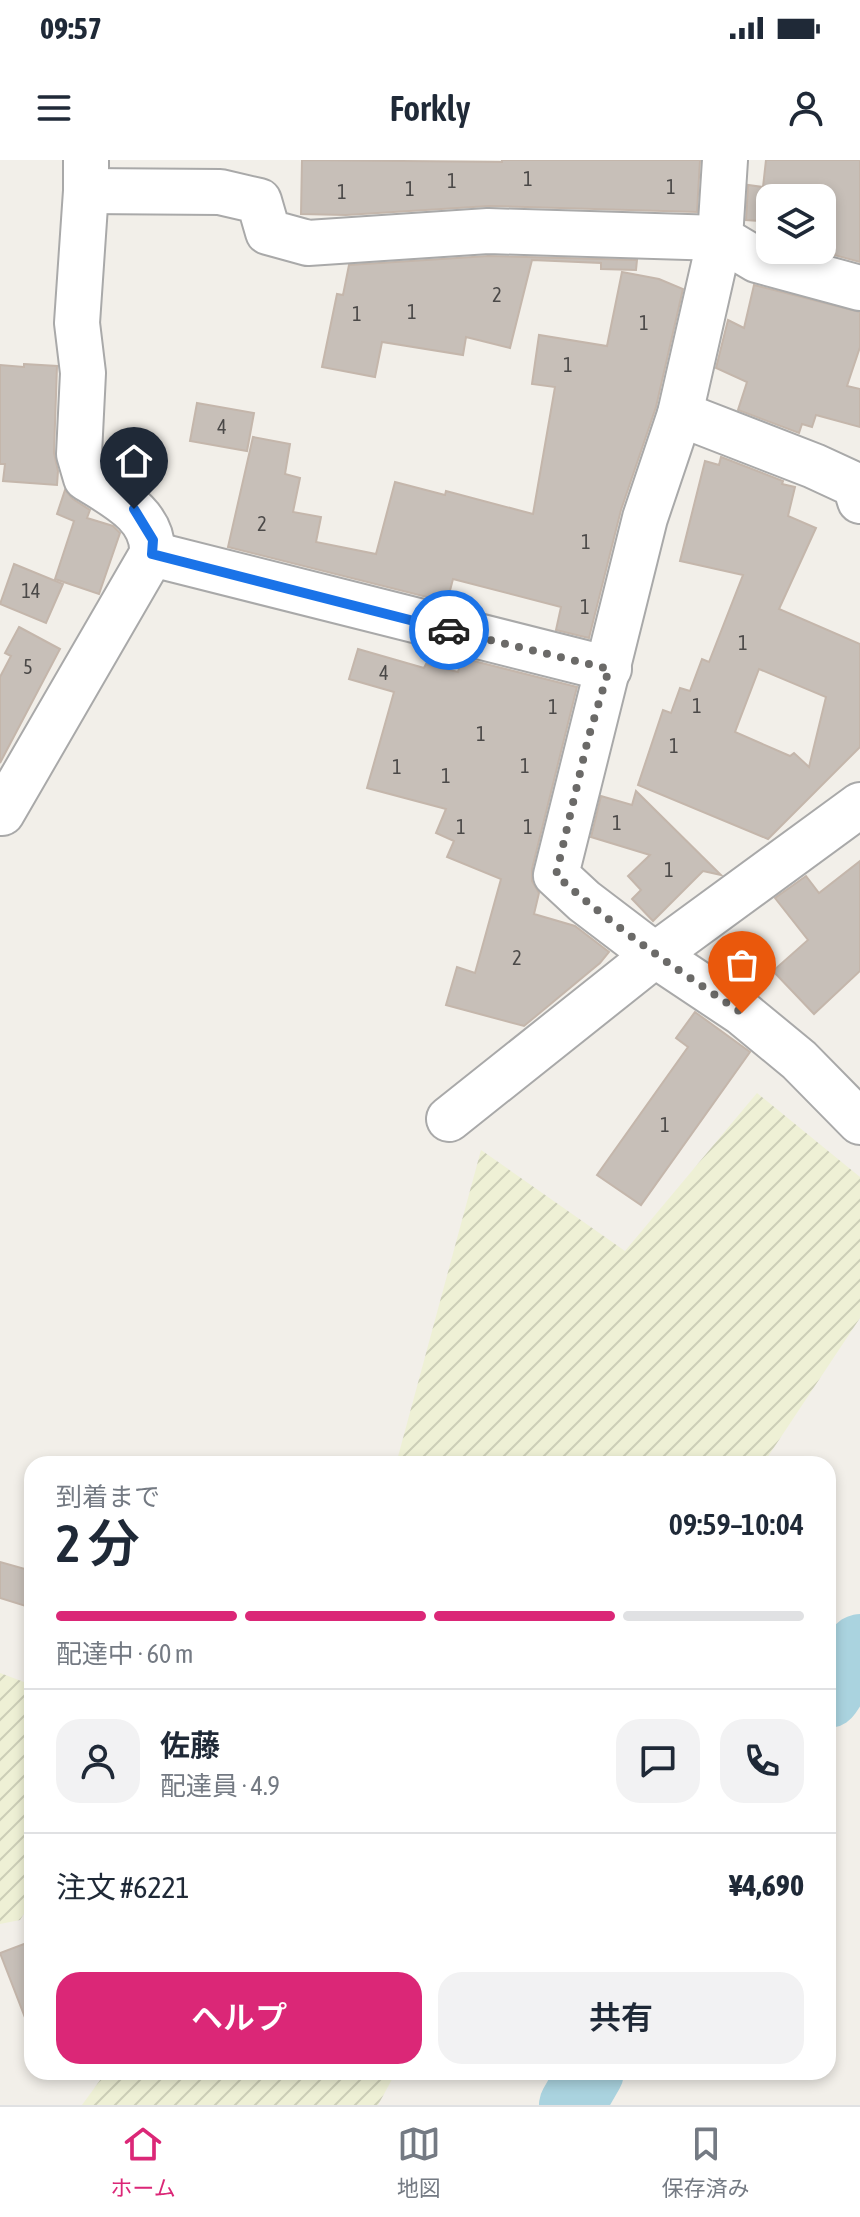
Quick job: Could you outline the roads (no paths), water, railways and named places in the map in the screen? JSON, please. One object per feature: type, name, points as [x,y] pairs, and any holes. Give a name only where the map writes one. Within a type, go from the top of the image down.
[{"type":"street","points":[[725,160],[720,238],[680,414],[645,518],[556,875],[584,901],[655,955],[742,1013],[799,1060],[860,1122]]},
{"type":"street","points":[[2,813],[152,554],[153,540],[134,509],[86,478],[79,454],[83,373],[77,323],[86,176],[220,192],[259,201],[268,232],[308,243],[488,231],[720,238],[757,260],[860,288]]},
{"type":"street","points":[[680,414],[855,485],[860,501]]},
{"type":"street","points":[[152,554],[609,669]]},
{"type":"street","points":[[449,1119],[655,955],[860,805]]},
{"type":"waterway","points":[[836,1683],[860,1647]]},
{"type":"waterway","points":[[572,2105],[586,2080]]}]
